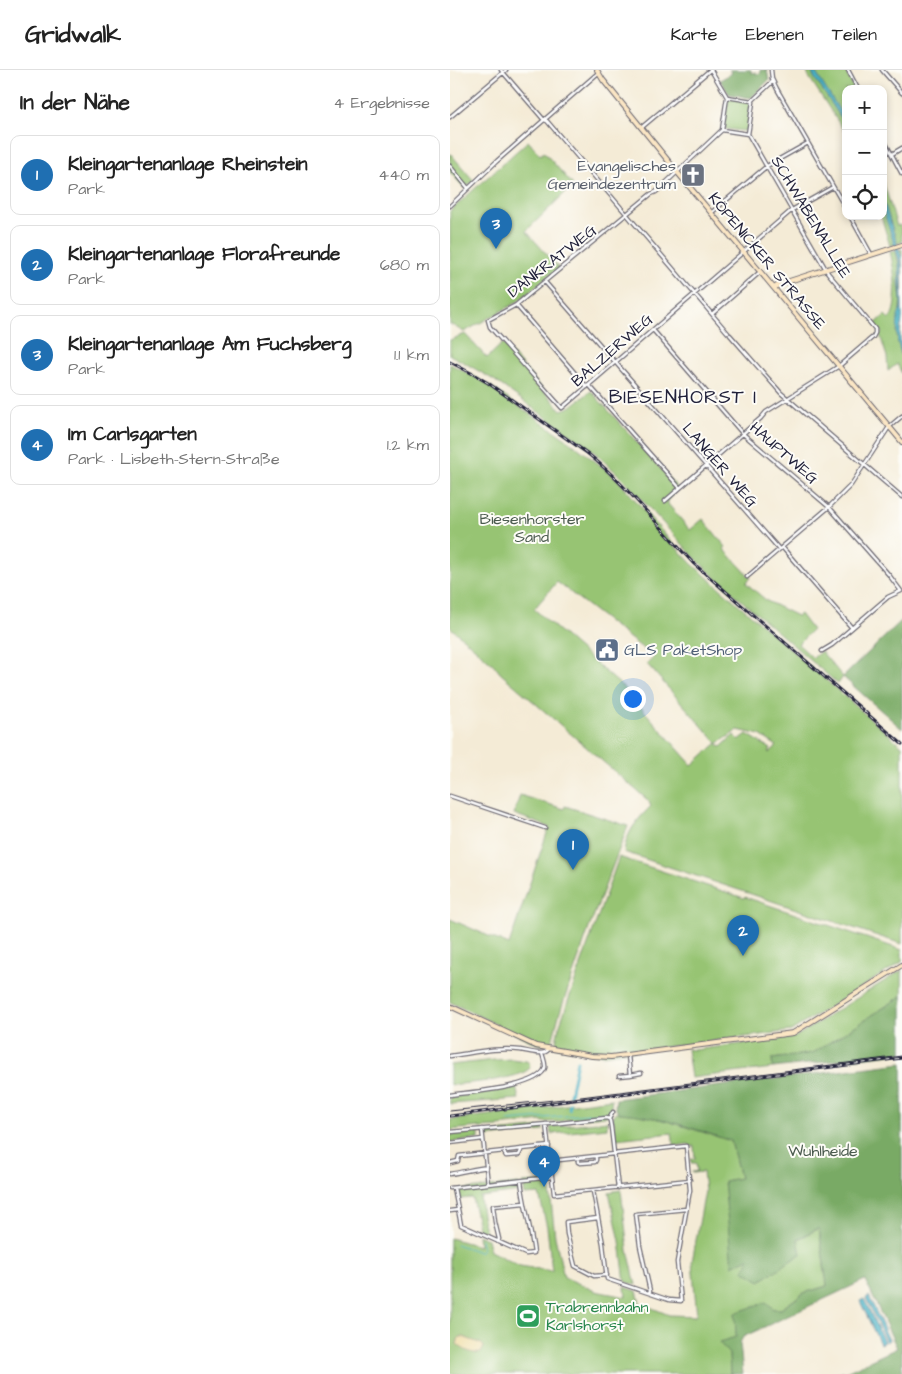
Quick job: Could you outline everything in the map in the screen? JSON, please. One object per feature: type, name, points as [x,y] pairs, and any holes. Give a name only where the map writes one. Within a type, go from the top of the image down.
[{"type":"street","points":[[641,128],[711,70],[727,97],[722,130],[748,134],[752,101],[773,81]]},
{"type":"street","points":[[771,70],[773,81],[842,202]]},
{"type":"street","points":[[848,70],[856,85]]},
{"type":"street","points":[[882,70],[902,93]]},
{"type":"street","points":[[450,117],[504,71],[544,120],[778,390],[902,497]]},
{"type":"street","points":[[450,206],[598,71]]},
{"type":"street","name":"KÖPENICKER STRASSE","points":[[598,71],[641,128],[840,365],[902,442]]},
{"type":"street","points":[[727,97],[752,101]]},
{"type":"street","name":"DANKRATWEG","points":[[562,408],[490,326],[488,320],[516,305],[656,192],[722,130]]},
{"type":"street","name":"SCHWABENALLEE","points":[[748,134],[826,270],[875,329],[874,337],[840,365]]},
{"type":"street","points":[[711,213],[767,166],[808,143]]},
{"type":"street","points":[[887,145],[902,174]]},
{"type":"street","points":[[892,154],[902,148]]},
{"type":"street","points":[[450,166],[468,188]]},
{"type":"street","name":"BALZERWEG","points":[[562,408],[792,210],[833,187]]},
{"type":"street","points":[[852,220],[872,255]]},
{"type":"street","points":[[774,288],[780,284],[902,245]]},
{"type":"street","points":[[712,314],[760,272]]},
{"type":"street","name":"LANGER WEG","points":[[545,282],[706,466],[852,628]]},
{"type":"street","points":[[516,305],[680,488]]},
{"type":"street","name":"HAUPTWEG","points":[[653,330],[742,433],[829,506],[901,591]]},
{"type":"street","points":[[665,501],[766,412],[840,365]]},
{"type":"street","points":[[747,578],[829,506],[850,484],[889,427],[902,416]]},
{"type":"street","points":[[822,651],[832,646],[888,597],[901,591]]},
{"type":"street","points":[[450,796],[545,828]]},
{"type":"street","points":[[450,1006],[536,1046],[599,1057],[628,1055],[793,1033],[902,965]]},
{"type":"street","points":[[450,1056],[502,1049],[542,1053],[551,1049]]},
{"type":"street","points":[[450,1095],[508,1087],[526,1081],[543,1071],[546,1064],[542,1053]]},
{"type":"street","points":[[628,1055],[630,1075]]},
{"type":"street","points":[[620,1076],[641,1073]]},
{"type":"street","points":[[613,1112],[609,1119],[618,1188]]},
{"type":"street","points":[[450,1132],[609,1119]]},
{"type":"street","points":[[546,1124],[554,1194],[690,1180]]},
{"type":"street","points":[[482,1129],[488,1184]]},
{"type":"street","points":[[450,1143],[484,1140]]},
{"type":"street","points":[[450,1163],[458,1161],[459,1156],[549,1146]]},
{"type":"street","points":[[550,1161],[686,1146],[690,1190],[677,1262],[681,1301],[674,1302],[608,1279],[604,1244],[592,1190]]},
{"type":"street","points":[[503,1151],[506,1156],[519,1155],[521,1149]]},
{"type":"street","points":[[578,1158],[580,1163],[594,1162],[596,1156]]},
{"type":"street","points":[[450,1174],[486,1167]]},
{"type":"street","points":[[450,1188],[552,1177]]},
{"type":"street","points":[[454,1188],[462,1226],[526,1254],[534,1254],[531,1228],[524,1203],[521,1181]]},
{"type":"street","points":[[498,1242],[493,1206],[524,1203]]},
{"type":"street","points":[[649,1293],[636,1214],[686,1209]]},
{"type":"street","points":[[450,1211],[458,1210]]},
{"type":"street","points":[[598,1218],[566,1222],[567,1234],[575,1266],[594,1276],[607,1275]]},
{"type":"green space","points":[[729,70],[751,70],[751,73],[756,72],[756,74],[761,73],[760,70],[767,70],[769,80],[751,98],[729,94],[720,80],[732,73]]},
{"type":"green space","points":[[806,70],[811,70],[842,119],[842,128]]},
{"type":"green space","points":[[814,70],[845,70],[852,85],[842,85],[842,101],[840,102],[842,105],[842,115]]},
{"type":"green space","points":[[729,98],[749,101],[751,103],[747,129],[745,131],[725,129]]},
{"type":"green space","points":[[528,141],[540,155],[544,152],[573,185],[526,231],[559,268],[516,303],[464,332],[450,324],[450,211]]},
{"type":"green space","points":[[450,153],[474,181],[464,188],[450,172]]},
{"type":"green space","points":[[887,194],[897,226],[900,225],[902,242],[890,246],[882,220],[886,220],[894,244],[897,243],[887,212]]},
{"type":"green space","points":[[902,249],[902,266],[899,250],[896,251],[899,265],[901,299],[897,334],[902,357],[902,374],[897,364],[888,371],[887,357],[880,335],[882,333],[875,324],[885,315],[889,319],[892,314],[895,287],[890,252]]},
{"type":"green space","points":[[465,334],[487,358],[503,343],[561,410],[570,407],[591,391],[678,488],[668,501],[668,504],[690,530],[703,519],[726,547],[724,549],[751,578],[746,583],[767,601],[797,616],[800,614],[812,630],[798,644],[813,658],[821,651],[843,677],[838,684],[720,582],[694,557],[622,478],[593,451],[494,380],[450,355],[450,340]]},
{"type":"green space","name":"Biesenhorster Sand","points":[[450,364],[487,384],[608,471],[692,564],[902,746],[902,944],[624,852],[630,832],[651,806],[650,802],[500,673],[494,665],[450,627]],"holes":[[[557,582],[654,657],[647,664],[717,743],[692,765],[623,687],[534,609]],[[738,730],[760,735],[777,746],[769,753],[771,749],[747,734],[739,740],[734,735],[721,747],[717,744]]]},
{"type":"green space","points":[[902,620],[902,729],[843,677]]},
{"type":"green space","points":[[520,795],[564,809],[565,806],[628,826],[589,928],[559,1015],[551,1046],[537,1044],[450,1002],[450,919],[509,945],[549,827],[514,814]]},
{"type":"green space","points":[[619,857],[902,950],[902,962],[791,1031],[602,1055],[555,1047],[559,1027]]},
{"type":"green space","points":[[902,970],[902,996],[813,1053],[772,1059],[773,1068],[691,1078],[687,1049],[694,1050],[795,1037]]},
{"type":"green space","points":[[902,996],[902,1053],[773,1068],[772,1059],[813,1053]]},
{"type":"green space","points":[[512,1059],[529,1062],[530,1068],[505,1078],[450,1085],[450,1065]]},
{"type":"green space","name":"Wuhlheide","points":[[902,1063],[902,1374],[836,1374],[843,1371],[844,1373],[897,1348],[865,1280],[743,1337],[740,1343],[743,1374],[730,1374],[729,1354],[719,1342],[736,1337],[735,1313],[766,1302],[774,1309],[781,1309],[804,1293],[827,1286],[819,1228],[798,1239],[801,1254],[760,1281],[744,1271],[749,1258],[732,1266],[724,1181],[740,1178],[731,1141],[661,1120],[619,1113],[615,1108],[616,1099]]},
{"type":"green space","points":[[516,1087],[519,1099],[450,1104],[450,1097]]},
{"type":"green space","points":[[612,1099],[610,1113],[607,1116],[563,1120],[562,1122],[542,1121],[498,1127],[450,1130],[450,1120]]},
{"type":"green space","points":[[616,1112],[638,1114],[667,1121],[731,1141],[740,1178],[724,1181],[725,1191],[749,1258],[797,1240],[819,1228],[827,1286],[804,1293],[781,1309],[774,1309],[736,1337],[729,1354],[730,1374],[450,1374],[450,1238],[479,1246],[478,1235],[487,1239],[490,1251],[520,1266],[552,1271],[547,1227],[539,1194],[525,1195],[523,1183],[549,1181],[555,1237],[564,1277],[595,1291],[626,1297],[625,1287],[637,1291],[640,1303],[669,1315],[697,1316],[692,1262],[705,1191],[703,1172],[692,1173],[697,1171],[696,1163],[691,1163],[691,1159],[695,1159],[694,1146],[689,1144],[674,1146],[672,1133],[616,1139],[613,1117]]},
{"type":"green space","points":[[607,1121],[607,1128],[551,1134],[550,1127]]},
{"type":"green space","points":[[543,1127],[543,1131],[486,1137],[486,1133]]},
{"type":"green space","points":[[479,1132],[479,1139],[450,1142],[450,1135]]},
{"type":"green space","points":[[519,1184],[519,1192],[480,1197],[486,1233],[478,1229],[472,1198],[459,1199],[458,1190]]},
{"type":"green space","points":[[621,1190],[628,1250],[636,1285],[625,1282],[620,1241],[609,1192]]},
{"type":"sand","points":[[459,1337],[482,1344],[484,1347],[481,1353],[461,1348],[457,1344]]},
{"type":"water","points":[[811,70],[814,70],[842,115],[842,119]]},
{"type":"water","points":[[887,212],[901,256],[902,318],[900,333],[902,357],[897,334],[898,317],[901,307],[899,259],[887,220]]},
{"type":"water","points":[[869,1296],[889,1340],[886,1342],[866,1298]]},
{"type":"water","points":[[864,1299],[884,1342],[880,1344],[860,1301]]},
{"type":"waterway","points":[[570,1095],[577,1061]]},
{"type":"waterway","points":[[569,1109],[570,1104]]},
{"type":"waterway","points":[[508,1121],[602,1113]]},
{"type":"waterway","points":[[456,1244],[479,1252],[482,1249],[481,1239]]},
{"type":"tram line","points":[[450,1111],[573,1098],[902,1056]]},
{"type":"railway","points":[[450,362],[488,383],[602,465],[693,563],[902,744]]},
{"type":"railway","points":[[450,1116],[902,1058]]},
{"type":"place","name":"Evangelisches Gemeindezentrum","points":[[693,175]]},
{"type":"place","name":"Kleingartenanlage Am Fuchsberg","points":[[496,249]]},
{"type":"place","name":"GLS PaketShop","points":[[607,650]]},
{"type":"place","name":"Kleingartenanlage Rheinstein","points":[[573,870]]},
{"type":"place","name":"Kleingartenanlage Florafreunde","points":[[743,956]]},
{"type":"place","name":"Im Carlsgarten","points":[[544,1187]]},
{"type":"place","name":"Trabrennbahn Karlshorst","points":[[528,1316]]},
{"type":"district","name":"BIESENHORST I","points":[[683,397]]}]
